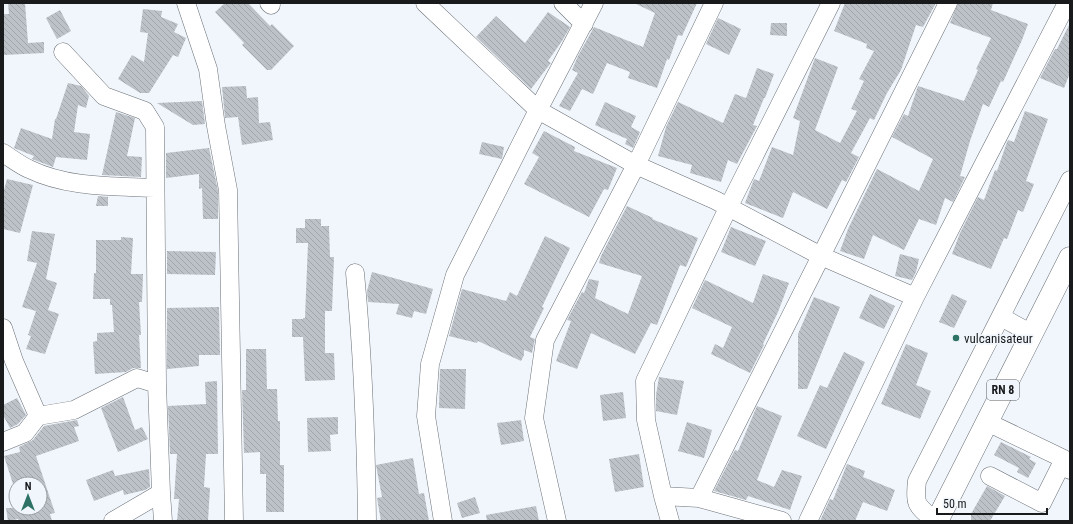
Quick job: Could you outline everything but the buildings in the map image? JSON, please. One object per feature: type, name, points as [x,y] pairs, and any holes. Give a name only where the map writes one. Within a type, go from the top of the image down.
[{"type":"highway","name":"RN 8","points":[[936,521],[1070,258]]},
{"type":"street","points":[[186,3],[208,69],[216,126],[228,190],[234,521]]},
{"type":"street","points":[[425,3],[538,110],[636,165],[715,200],[821,256],[915,298]]},
{"type":"street","points":[[563,3],[584,24]]},
{"type":"street","points":[[443,521],[426,416],[430,364],[455,275],[594,3]]},
{"type":"street","points":[[557,521],[534,418],[545,340],[636,165],[714,3]]},
{"type":"street","points":[[670,521],[646,420],[645,381],[728,208],[831,3]]},
{"type":"street","points":[[699,498],[948,3]]},
{"type":"street","points":[[808,521],[915,298],[1067,3]]},
{"type":"street","points":[[63,52],[104,96],[145,111],[155,127],[157,384],[163,521]]},
{"type":"street","points":[[3,153],[28,169],[55,180],[80,184],[155,188]]},
{"type":"street","points":[[936,521],[918,506],[915,496],[917,481],[1070,180]]},
{"type":"street","points":[[355,273],[359,315],[366,444],[367,521]]},
{"type":"street","points":[[1001,318],[1032,334]]},
{"type":"street","points":[[3,328],[14,361],[38,416]]},
{"type":"street","points":[[3,442],[25,433],[38,416],[74,410],[137,378],[157,384]]},
{"type":"street","points":[[987,422],[1066,460],[1042,503],[990,476]]},
{"type":"street","points":[[113,521],[161,493]]},
{"type":"street","points":[[663,496],[699,498],[782,521]]},
{"type":"place","name":"vulcanisateur","points":[[956,338]]}]
